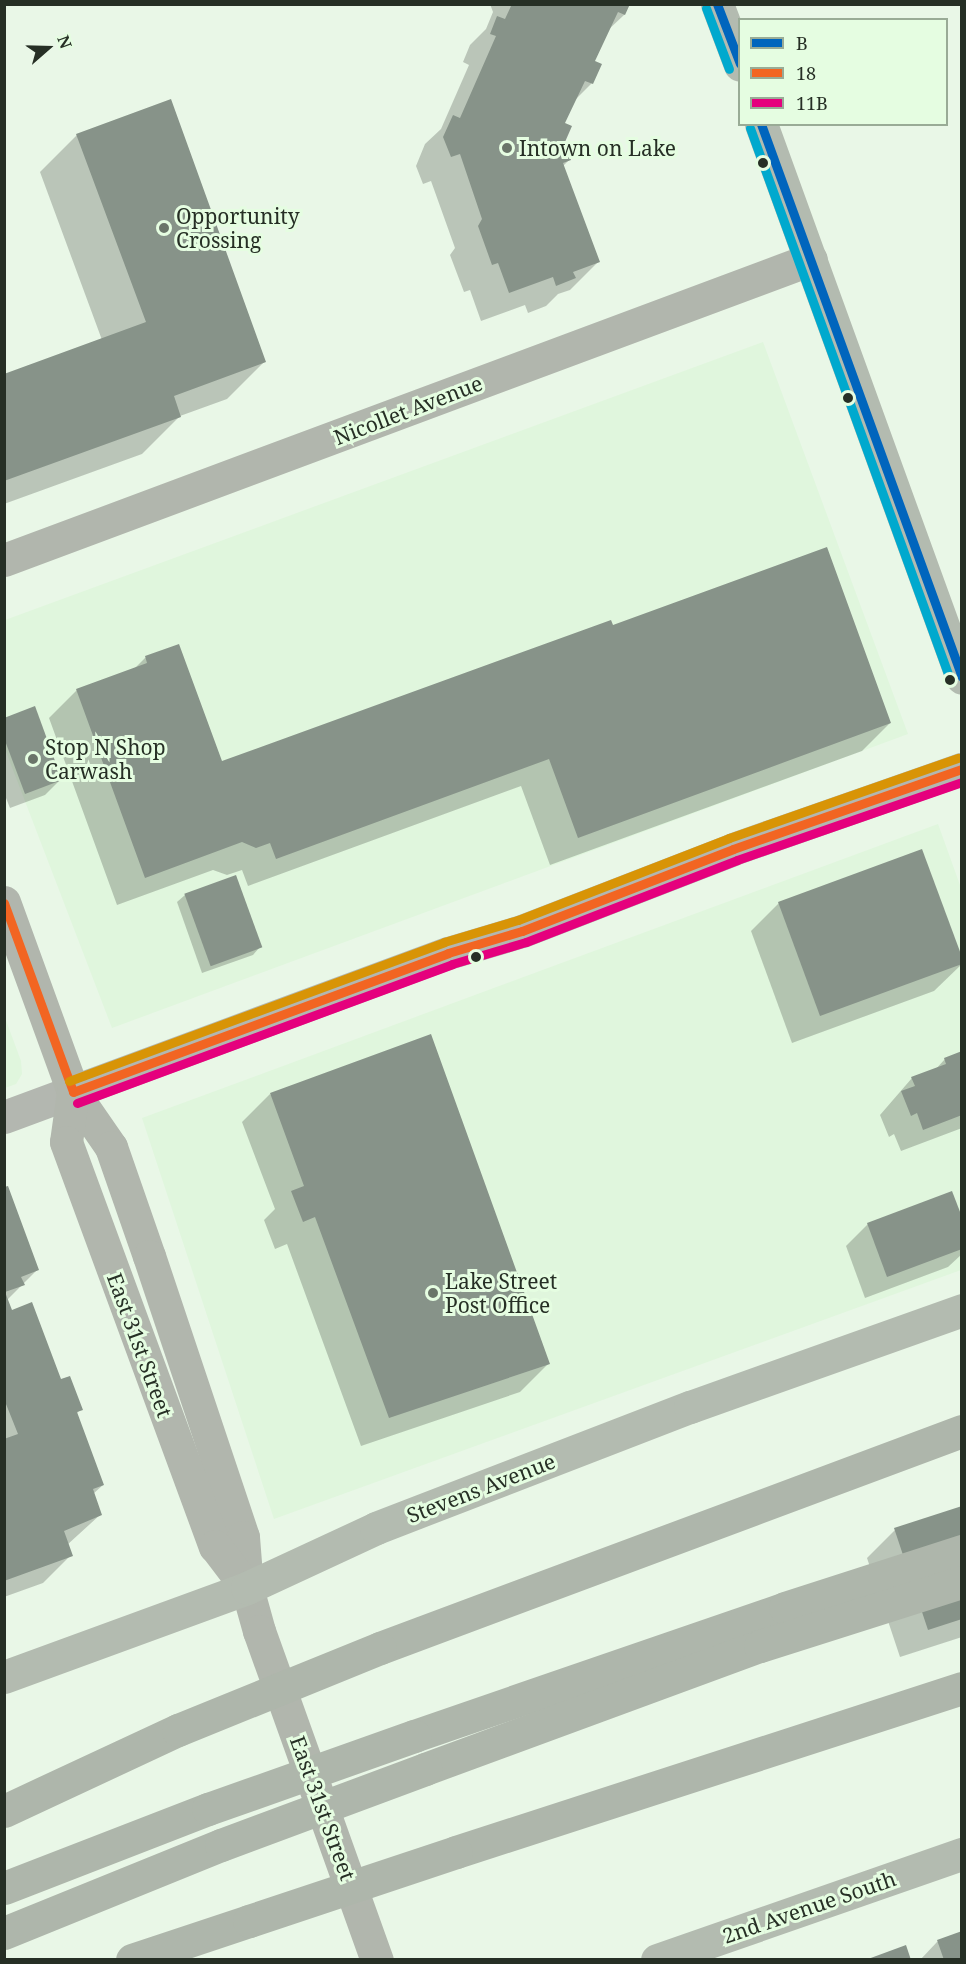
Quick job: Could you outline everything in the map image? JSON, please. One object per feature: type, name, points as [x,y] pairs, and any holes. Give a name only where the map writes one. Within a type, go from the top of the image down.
[{"type":"highway","points":[[4,1811],[178,1730],[380,1648],[962,1431]]},
{"type":"highway","points":[[4,1888],[208,1809],[414,1736],[796,1604],[962,1551]]},
{"type":"highway","points":[[4,1933],[221,1845],[425,1768],[760,1646],[962,1582]]},
{"type":"highway","points":[[132,1959],[962,1688]]},
{"type":"main road","points":[[717,4],[738,60]]},
{"type":"main road","points":[[762,126],[962,678]]},
{"type":"main road","name":"Stevens Avenue","points":[[4,1677],[247,1588],[376,1528],[690,1407],[962,1310]]},
{"type":"main road","name":"2nd Avenue South","points":[[657,1959],[962,1854]]},
{"type":"street","name":"Nicollet Avenue","points":[[4,560],[810,259]]},
{"type":"street","points":[[4,1117],[448,953],[522,931],[733,849],[962,769]]},
{"type":"street","name":"East 31st Street","points":[[4,902],[73,1092],[111,1147],[243,1537],[247,1588],[262,1642],[377,1959]]},
{"type":"shaded area","points":[[763,342],[908,734],[112,1028],[5,749],[5,620]]},
{"type":"shaded area","points":[[938,824],[961,888],[961,1270],[274,1519],[142,1118]]},
{"type":"shaded area","points":[[4,1015],[21,1061],[22,1074],[16,1084],[5,1088]]},
{"type":"building","name":"Intown on Lake","points":[[512,4],[630,4],[625,15],[618,12],[595,61],[602,64],[593,84],[585,81],[565,123],[572,126],[565,142],[571,160],[563,163],[600,262],[573,272],[576,278],[556,286],[553,277],[509,293],[498,263],[492,265],[478,226],[482,219],[460,154],[451,157],[443,137],[453,115],[460,118],[496,36],[490,34],[497,16],[505,19]]},
{"type":"building","name":"Opportunity Crossing","points":[[171,99],[266,362],[174,396],[181,417],[4,481],[4,374],[146,322],[76,134]]},
{"type":"building","points":[[827,547],[891,723],[578,838],[549,759],[276,859],[270,843],[256,848],[242,842],[145,878],[76,689],[147,663],[145,656],[179,644],[222,761],[611,620],[613,625]]},
{"type":"building","name":"Stop N Shop Carwash","points":[[35,706],[62,780],[25,794],[4,738],[4,718]]},
{"type":"building","points":[[922,849],[962,957],[962,964],[820,1016],[778,902]]},
{"type":"building","points":[[236,875],[262,947],[211,966],[184,894]]},
{"type":"building","name":"Lake Street Post Office","points":[[431,1034],[550,1364],[389,1418],[315,1217],[303,1222],[291,1191],[304,1186],[270,1093]]},
{"type":"building","points":[[962,1051],[962,1115],[923,1130],[917,1113],[911,1116],[901,1091],[915,1086],[911,1077],[946,1064],[944,1058]]},
{"type":"building","points":[[8,1186],[39,1270],[21,1277],[25,1285],[5,1292],[12,1310],[32,1302],[61,1379],[70,1376],[83,1410],[77,1412],[104,1485],[93,1489],[102,1515],[64,1531],[73,1556],[4,1581],[4,1439],[18,1434],[4,1399],[4,1187]]},
{"type":"building","points":[[952,1191],[962,1217],[962,1249],[887,1277],[867,1223]]},
{"type":"building","points":[[962,1506],[962,1619],[928,1630],[894,1528]]},
{"type":"building","points":[[962,1931],[962,1960],[944,1960],[937,1940]]},
{"type":"building","points":[[906,1945],[911,1960],[868,1960],[868,1959]]},
{"type":"transit line","name":"B","points":[[717,4],[738,59]]},
{"type":"transit line","points":[[706,8],[729,69]]},
{"type":"transit line","name":"B","points":[[762,126],[962,677]]},
{"type":"transit line","points":[[750,128],[951,682]]},
{"type":"transit line","points":[[69,1081],[444,942],[518,920],[729,838],[958,758]]},
{"type":"transit line","name":"18","points":[[4,903],[73,1092],[448,953],[522,931],[733,849],[962,769]]},
{"type":"transit line","name":"11B","points":[[77,1103],[452,964],[526,942],[737,860],[962,782]]},
{"type":"place","name":"Intown on Lake","points":[[507,148]]},
{"type":"place","name":"Opportunity Crossing","points":[[164,228]]},
{"type":"place","name":"Stop N Shop Carwash","points":[[33,759]]},
{"type":"place","name":"Lake Street Post Office","points":[[433,1293]]}]
